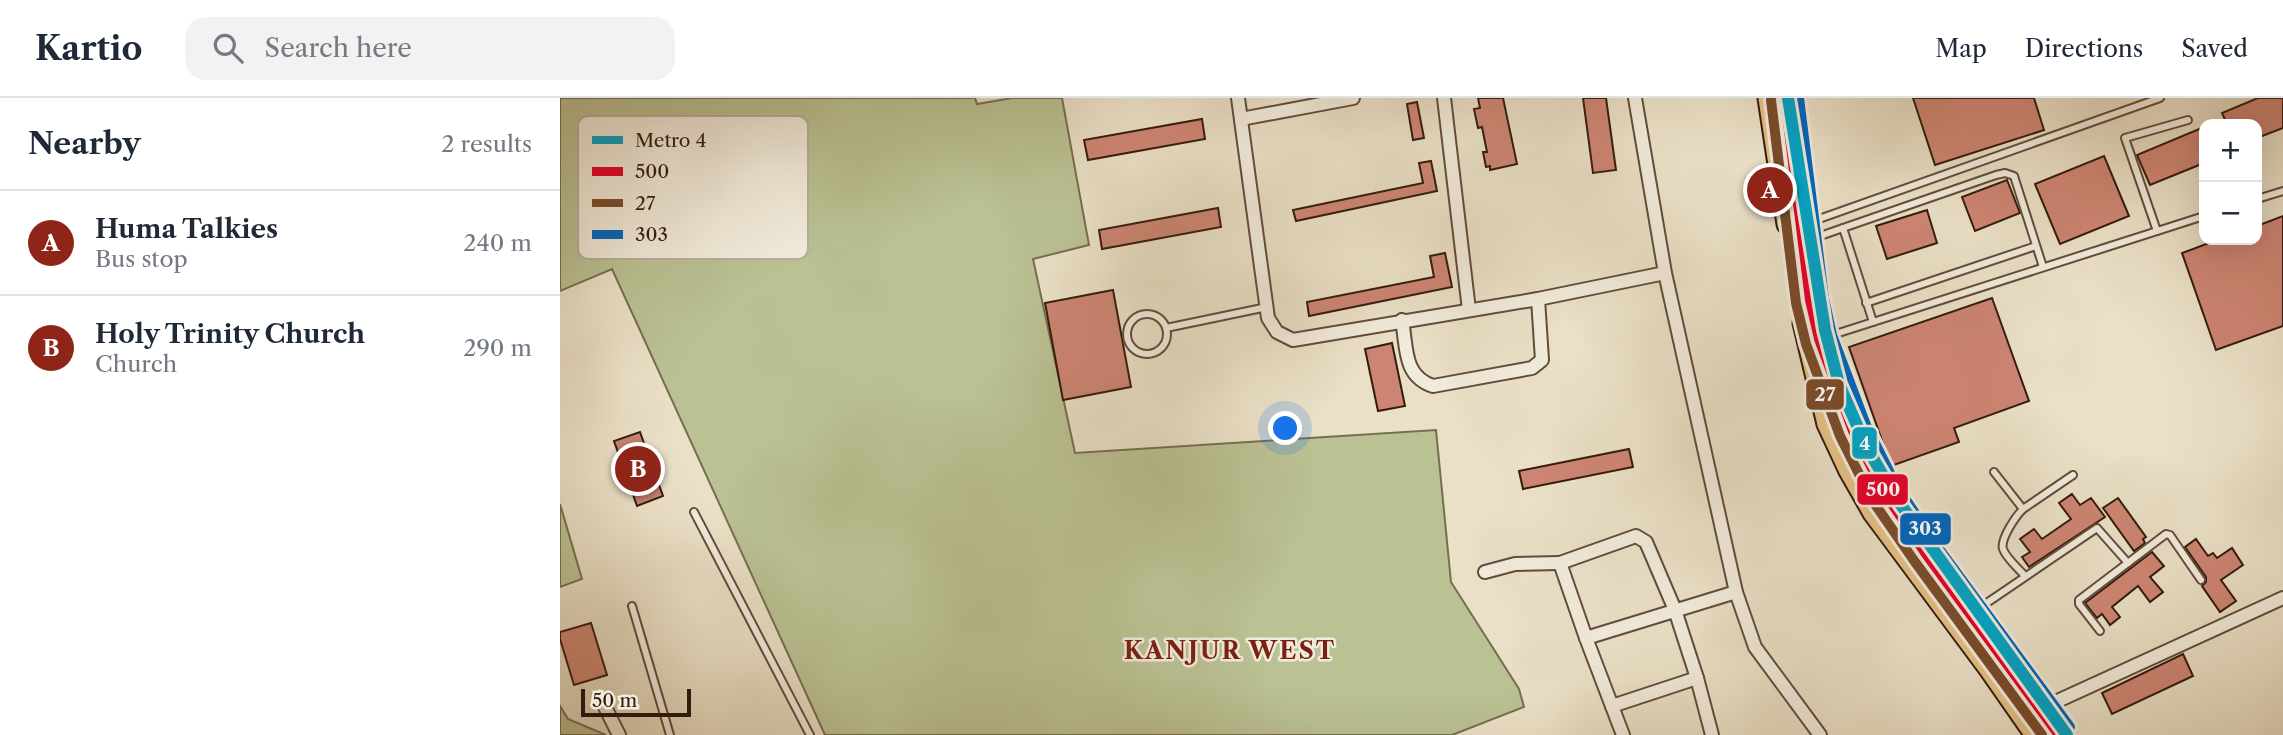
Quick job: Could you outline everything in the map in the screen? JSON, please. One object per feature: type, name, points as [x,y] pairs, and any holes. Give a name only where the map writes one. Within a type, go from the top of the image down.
[{"type":"main road","points":[[1768,98],[1827,424],[1873,513],[2035,735]]},
{"type":"main road","points":[[1785,98],[1810,300],[1812,342],[1884,492],[1926,554],[2059,735]]},
{"type":"street","points":[[1238,98],[1268,318],[1277,332],[1293,340],[1538,299],[1665,273]]},
{"type":"street","points":[[1241,119],[1353,98]]},
{"type":"street","points":[[1444,98],[1469,310]]},
{"type":"street","points":[[1635,98],[1665,273],[1736,592],[1755,647],[1820,735]]},
{"type":"street","points":[[1402,320],[1412,373],[1421,382],[1433,386],[1532,368],[1542,360],[1538,299]]},
{"type":"street","points":[[1485,572],[1515,564],[1560,563],[1636,536],[1646,542],[1675,610],[1712,735]]},
{"type":"street","points":[[1560,563],[1623,735]]},
{"type":"street","points":[[1586,638],[1736,592]]},
{"type":"street","points":[[2040,709],[2283,598]]},
{"type":"street","points":[[1612,706],[1697,678]]},
{"type":"street","points":[[602,701],[620,735]]},
{"type":"lane","points":[[1800,234],[2160,98]]},
{"type":"lane","points":[[2157,231],[2124,138],[2188,120]]},
{"type":"lane","points":[[1800,234],[1843,228],[2006,173],[2014,176],[2043,267]]},
{"type":"lane","points":[[2262,198],[2283,191]]},
{"type":"lane","points":[[1812,342],[2199,218]]},
{"type":"lane","points":[[1843,228],[1873,322]]},
{"type":"lane","points":[[1866,303],[2036,246]]},
{"type":"lane","points":[[1166,328],[1267,307]]},
{"type":"lane","points":[[1141,314],[1154,315],[1164,322],[1166,328],[1166,341],[1162,347],[1150,354],[1136,351],[1128,341],[1127,327],[1141,314]]},
{"type":"lane","points":[[1994,471],[2023,509]]},
{"type":"lane","points":[[2025,576],[2003,550],[2003,543],[2015,517],[2073,475]]},
{"type":"lane","points":[[694,512],[810,735]]},
{"type":"lane","points":[[1971,614],[2096,528],[2128,563]]},
{"type":"lane","points":[[2100,631],[2079,604],[2079,600],[2166,534],[2170,535],[2202,580]]},
{"type":"lane","points":[[632,606],[670,735]]},
{"type":"green space","points":[[560,98],[975,98],[977,104],[1012,98],[1062,98],[1089,245],[1033,259],[1075,453],[1436,430],[1451,582],[1519,689],[1524,707],[1452,735],[825,735],[612,269],[560,291]]},
{"type":"green space","points":[[560,504],[582,579],[560,587]]},
{"type":"green space","points":[[560,706],[568,719],[606,735],[560,735]]},
{"type":"building","points":[[1478,98],[1503,98],[1517,164],[1490,170],[1490,166],[1486,167],[1483,152],[1487,152],[1482,127],[1478,128],[1474,109],[1480,108]]},
{"type":"building","points":[[1583,98],[1606,98],[1616,170],[1593,173]]},
{"type":"building","points":[[1913,98],[2034,98],[2044,130],[1935,165]]},
{"type":"building","points":[[2258,98],[2283,98],[2283,128],[2262,136],[2262,119],[2225,119],[2222,113]]},
{"type":"building","points":[[1417,102],[1424,138],[1413,140],[1407,104]]},
{"type":"building","points":[[1202,119],[1205,139],[1088,160],[1084,140]]},
{"type":"building","points":[[2199,129],[2199,165],[2150,185],[2137,155]]},
{"type":"building","points":[[2104,156],[2129,216],[2060,244],[2035,184]]},
{"type":"building","points":[[1431,161],[1437,191],[1296,221],[1293,210],[1423,183],[1419,163]]},
{"type":"building","points":[[2007,180],[2020,213],[1975,231],[1962,197]]},
{"type":"building","points":[[1218,208],[1221,227],[1102,249],[1099,230]]},
{"type":"building","points":[[1927,210],[1937,243],[1887,259],[1876,226]]},
{"type":"building","points":[[2283,216],[2283,326],[2216,350],[2182,253],[2204,245],[2262,245],[2262,224]]},
{"type":"building","points":[[1445,253],[1452,287],[1309,316],[1307,302],[1434,277],[1430,256]]},
{"type":"building","points":[[1113,290],[1131,387],[1063,400],[1045,303]]},
{"type":"building","points":[[1992,298],[2029,401],[1954,428],[1959,442],[1891,466],[1849,347]]},
{"type":"building","points":[[1392,343],[1405,406],[1378,411],[1365,349]]},
{"type":"building","points":[[640,432],[663,496],[637,506],[614,441]]},
{"type":"building","points":[[1629,449],[1633,467],[1523,489],[1519,471]]},
{"type":"building","points":[[2072,494],[2080,505],[2091,498],[2105,517],[2029,567],[2022,557],[2030,552],[2020,539],[2034,529],[2042,539],[2071,519],[2059,503]]},
{"type":"building","points":[[2118,498],[2146,537],[2143,539],[2145,543],[2134,551],[2103,508]]},
{"type":"building","points":[[2196,539],[2208,556],[2213,553],[2217,558],[2232,548],[2243,565],[2221,580],[2236,601],[2220,612],[2202,586],[2206,577],[2185,547]]},
{"type":"building","points":[[2152,552],[2164,566],[2150,577],[2163,592],[2150,602],[2138,586],[2112,607],[2120,617],[2110,625],[2102,614],[2097,618],[2085,603]]},
{"type":"building","points":[[591,623],[607,675],[574,685],[560,632]]},
{"type":"building","points":[[2183,654],[2193,676],[2112,714],[2102,693]]},
{"type":"metro line","name":"4","points":[[1788,98],[1825,330],[1839,384],[1866,446],[1896,498],[2067,735]]},
{"type":"transit line","name":"500","points":[[1785,98],[1810,300],[1819,339],[1853,431],[1884,492],[1926,554],[2059,735]]},
{"type":"transit line","name":"303","points":[[1799,98],[1824,298],[1832,335],[1866,425],[1896,485],[1937,546],[2070,727]]},
{"type":"transit line","name":"27","points":[[1771,100],[1796,303],[1806,344],[1840,436],[1872,500],[2042,735]]},
{"type":"place","name":"Huma Talkies","points":[[1770,190]]},
{"type":"place","name":"Holy Trinity Church","points":[[638,469]]},
{"type":"district","name":"KANJUR WEST","points":[[1230,651]]}]
